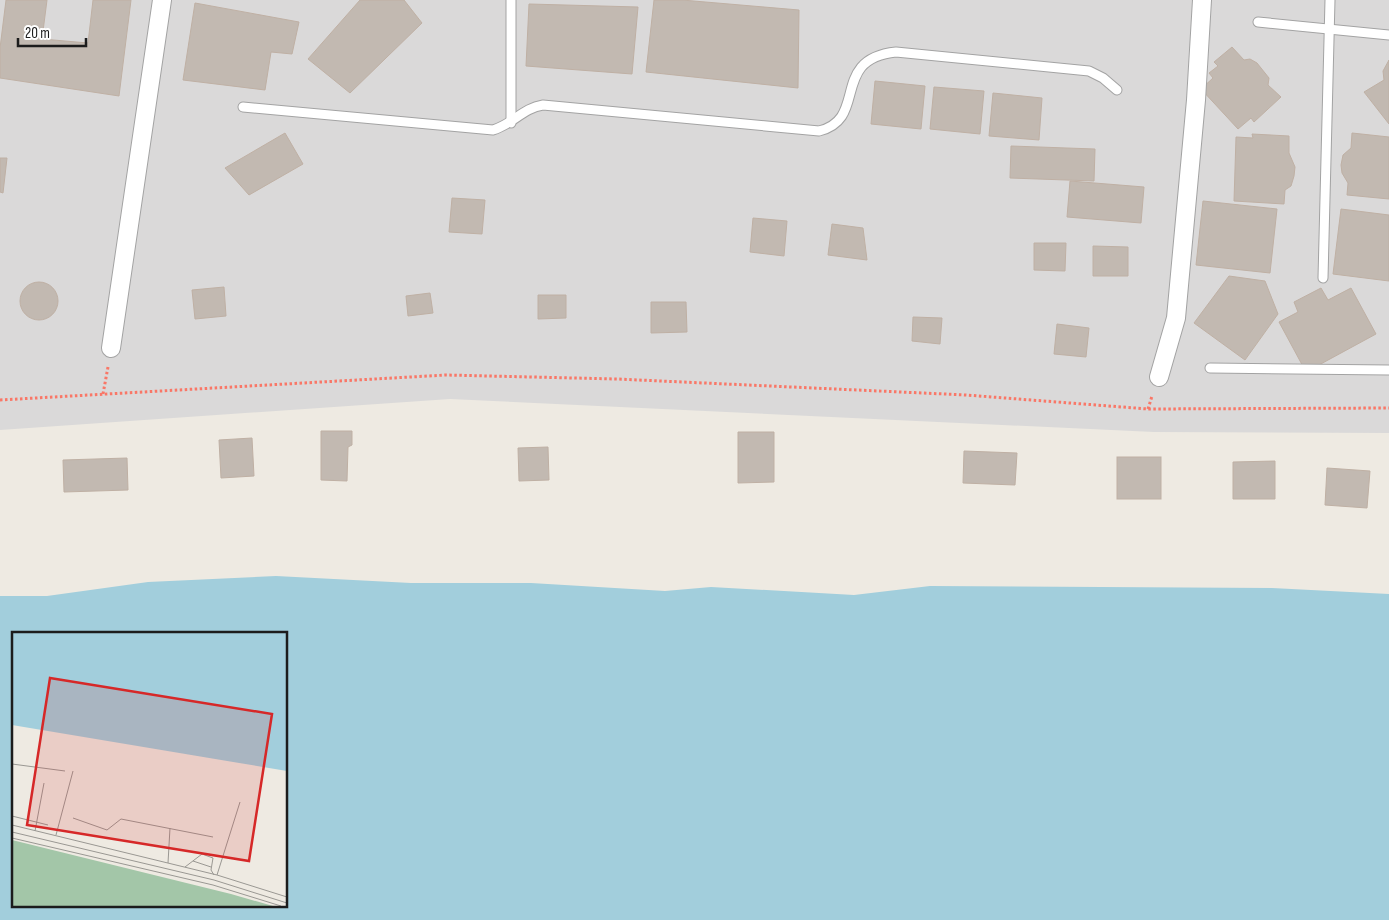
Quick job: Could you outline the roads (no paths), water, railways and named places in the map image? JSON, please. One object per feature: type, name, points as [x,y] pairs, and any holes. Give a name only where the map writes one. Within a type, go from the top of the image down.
[{"type":"street","points":[[111,348],[162,0]]},
{"type":"street","points":[[1159,377],[1176,318],[1196,100],[1202,0]]},
{"type":"lane","points":[[1323,278],[1330,0]]},
{"type":"lane","points":[[511,3],[511,123]]},
{"type":"lane","points":[[1258,22],[1328,30],[1389,34]]},
{"type":"lane","points":[[243,107],[493,130],[511,123],[522,112],[543,105],[818,132],[835,125],[842,117],[847,108],[854,74],[862,65],[878,56],[896,52],[1089,71],[1103,78],[1116,90]]},
{"type":"lane","points":[[1210,368],[1389,370]]},
{"type":"water","points":[[276,576],[411,583],[531,583],[665,591],[711,587],[854,595],[930,586],[1272,588],[1389,594],[1389,920],[0,920],[0,596],[47,596],[148,582]]}]
